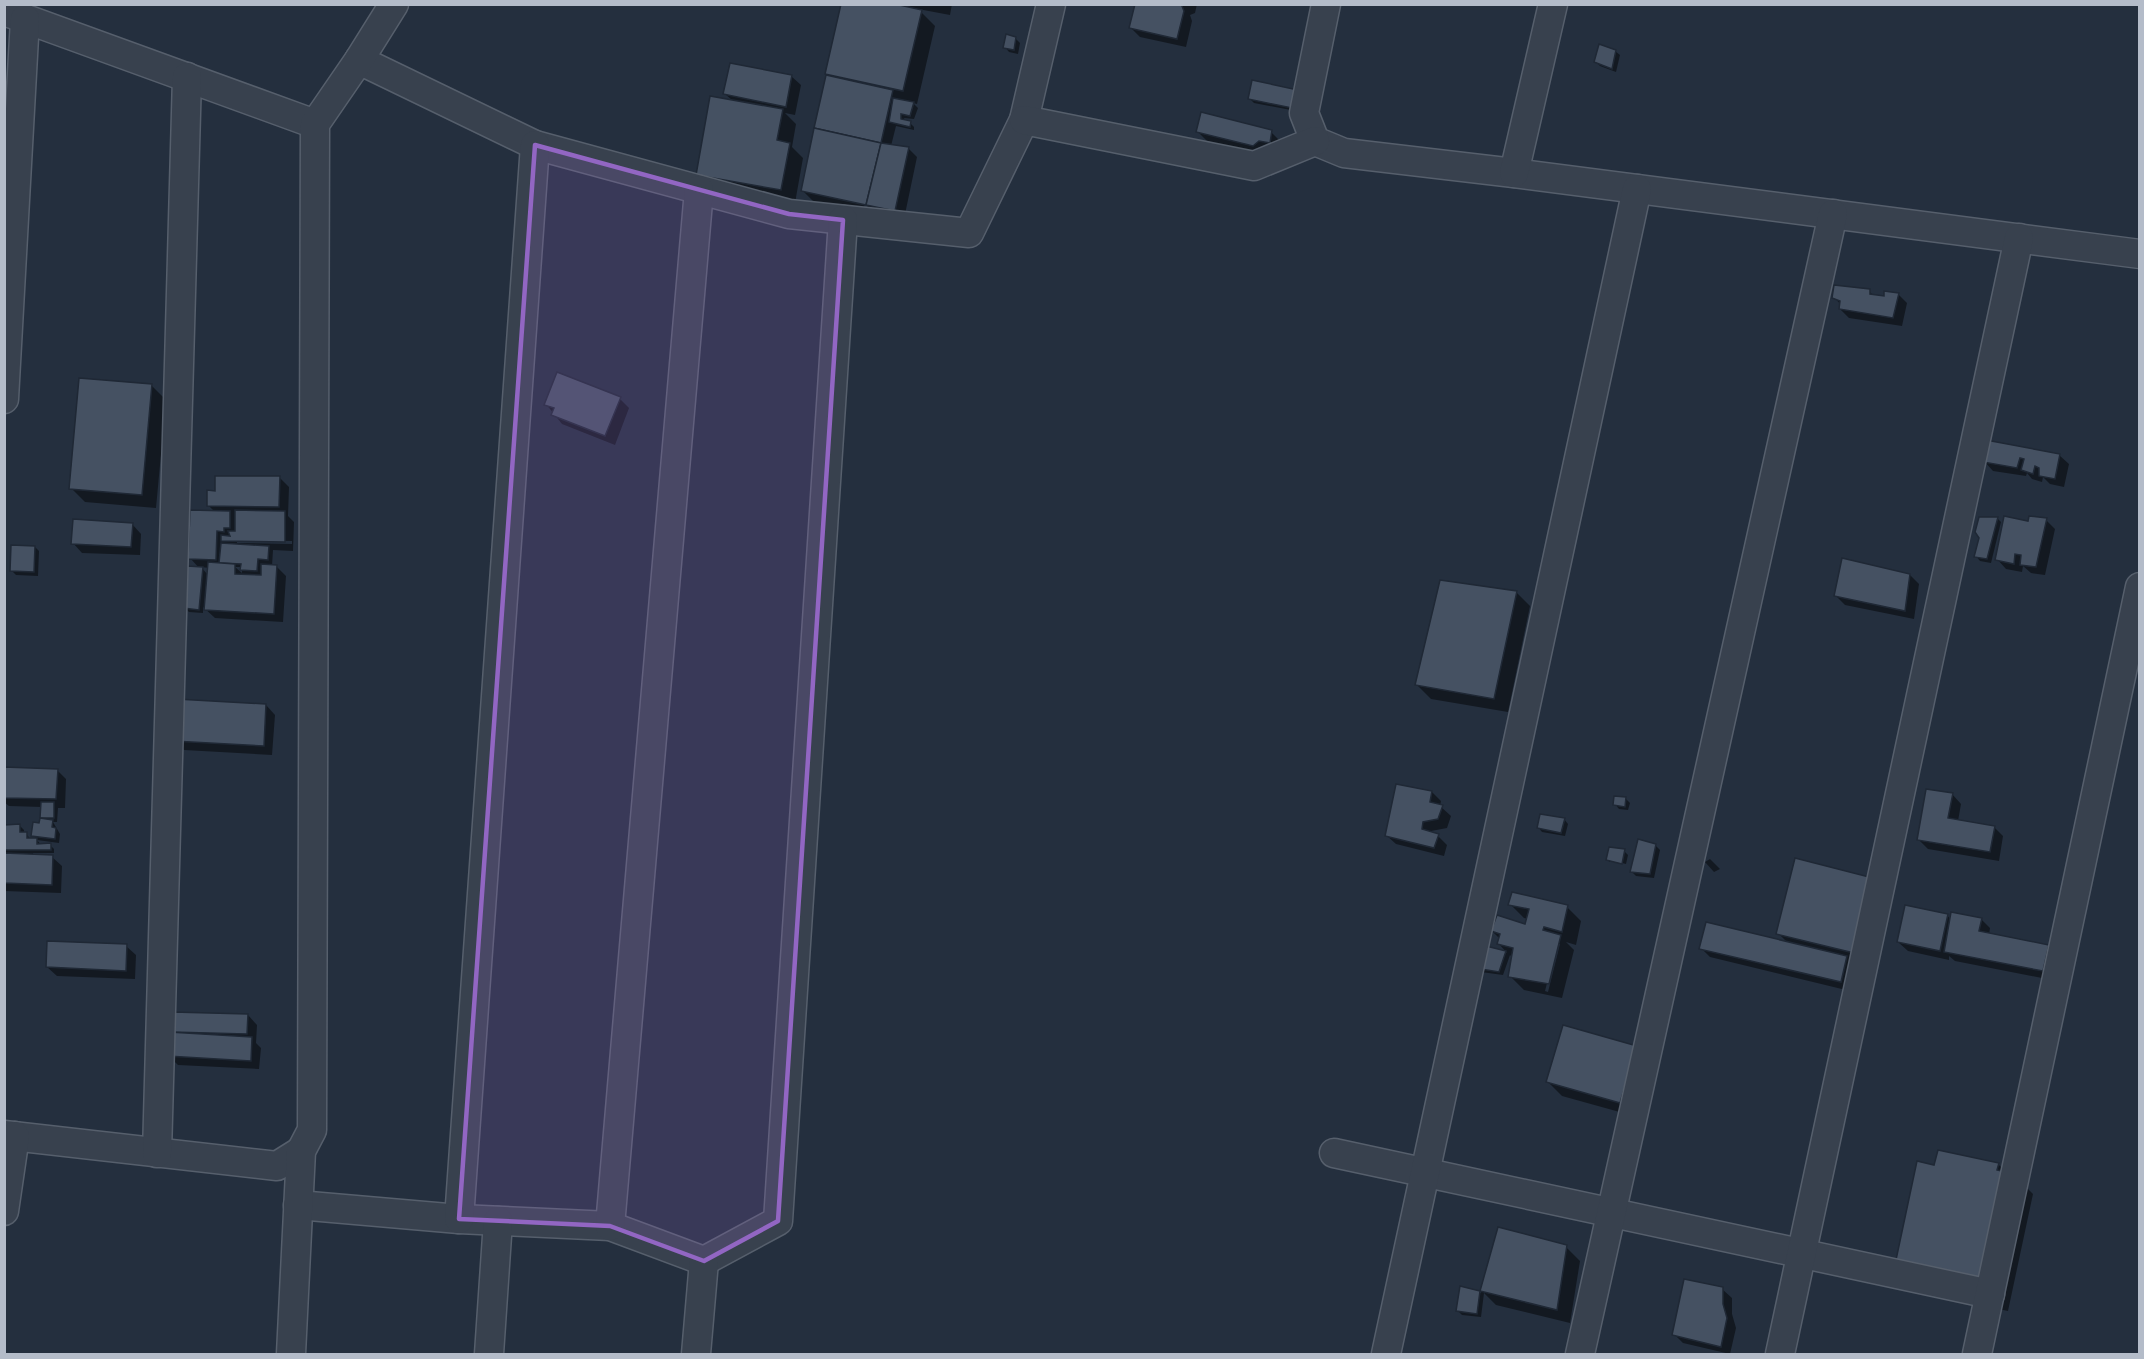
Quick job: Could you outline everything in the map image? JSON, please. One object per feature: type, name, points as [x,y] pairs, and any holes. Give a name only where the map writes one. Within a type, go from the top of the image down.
[{"type":"street","points":[[291,1354],[301,1151],[312,1130],[315,124],[394,4]]},
{"type":"street","points":[[359,60],[535,146],[789,214],[969,233],[1024,120],[1051,4]]},
{"type":"street","points":[[1315,141],[1304,113],[1326,4]]},
{"type":"street","points":[[1514,173],[1553,4]]},
{"type":"street","points":[[4,399],[15,15],[315,124]]},
{"type":"street","points":[[157,1153],[187,77]]},
{"type":"street","points":[[1024,120],[1254,166],[1315,141],[1344,153],[2139,254]]},
{"type":"street","points":[[459,1219],[535,146]]},
{"type":"street","points":[[1386,1354],[1637,189]]},
{"type":"street","points":[[610,1226],[699,190]]},
{"type":"street","points":[[1580,1354],[1833,214]]},
{"type":"street","points":[[298,1205],[459,1219],[610,1226],[704,1261],[778,1221],[843,220]]},
{"type":"street","points":[[1780,1354],[2019,238]]},
{"type":"street","points":[[1977,1354],[2139,587]]},
{"type":"street","points":[[4,1211],[10,1136],[277,1167],[301,1151]]},
{"type":"street","points":[[1334,1153],[1990,1293]]},
{"type":"street","points":[[489,1354],[498,1221]]},
{"type":"street","points":[[696,1354],[704,1261]]},
{"type":"highlighted area","points":[[535,145],[789,214],[843,220],[778,1221],[704,1261],[610,1226],[459,1219]]},
{"type":"building","points":[[841,4],[895,4],[922,10],[903,91],[825,74]]},
{"type":"building","points":[[1135,4],[1185,4],[1182,6],[1184,11],[1177,39],[1129,28]]},
{"type":"building","points":[[1006,34],[1016,37],[1014,50],[1003,48]]},
{"type":"building","points":[[1599,44],[1616,50],[1612,69],[1594,62]]},
{"type":"building","points":[[730,63],[792,75],[786,107],[723,94]]},
{"type":"building","points":[[826,75],[893,90],[881,143],[814,128]]},
{"type":"building","points":[[1252,80],[1298,90],[1292,108],[1248,99]]},
{"type":"building","points":[[710,96],[783,109],[777,140],[790,143],[781,190],[696,175]]},
{"type":"building","points":[[893,98],[914,102],[910,116],[901,114],[901,119],[911,121],[910,127],[889,122]]},
{"type":"building","points":[[1201,112],[1272,130],[1270,143],[1259,141],[1253,146],[1196,132]]},
{"type":"building","points":[[814,128],[881,143],[866,205],[801,191]]},
{"type":"building","points":[[881,143],[909,147],[895,211],[866,205]]},
{"type":"building","points":[[1834,285],[1870,289],[1870,294],[1884,296],[1884,291],[1899,293],[1893,318],[1839,309],[1840,301],[1832,298]]},
{"type":"building","points":[[557,372],[621,397],[605,436],[551,415],[554,408],[544,405]]},
{"type":"building","points":[[79,378],[152,384],[142,495],[69,489]]},
{"type":"building","points":[[1986,440],[2060,454],[2055,479],[2039,476],[2039,468],[2035,466],[2033,474],[2021,470],[2024,459],[2020,458],[2017,468],[1983,462]]},
{"type":"building","points":[[215,476],[280,476],[279,507],[207,506],[207,490],[215,491]]},
{"type":"building","points":[[190,510],[230,511],[230,528],[224,528],[224,532],[217,531],[216,560],[188,559]]},
{"type":"building","points":[[235,510],[285,511],[285,542],[221,541],[221,535],[230,536],[228,531],[235,531]]},
{"type":"building","points":[[2004,516],[2028,521],[2029,516],[2047,518],[2036,567],[2020,565],[2021,555],[2015,554],[2014,564],[1995,560]]},
{"type":"building","points":[[1979,517],[1998,517],[1987,559],[1974,557],[1979,538],[1975,532]]},
{"type":"building","points":[[73,519],[133,523],[131,547],[71,544]]},
{"type":"building","points":[[221,543],[269,546],[268,560],[258,559],[257,571],[240,570],[241,564],[219,563]]},
{"type":"building","points":[[11,545],[35,546],[34,572],[10,571]]},
{"type":"building","points":[[1842,558],[1910,574],[1905,611],[1834,596]]},
{"type":"building","points":[[208,562],[235,564],[235,574],[261,575],[261,564],[277,565],[274,614],[204,610]]},
{"type":"building","points":[[187,566],[203,567],[199,610],[183,608]]},
{"type":"building","points":[[1440,580],[1517,591],[1494,699],[1415,685]]},
{"type":"building","points":[[176,699],[266,704],[264,746],[173,741]]},
{"type":"building","points":[[4,767],[58,769],[56,799],[4,798]]},
{"type":"building","points":[[1396,784],[1432,791],[1430,802],[1443,805],[1438,819],[1423,822],[1422,829],[1439,834],[1434,848],[1385,836]]},
{"type":"building","points":[[1926,789],[1953,793],[1948,818],[1995,826],[1990,852],[1917,840]]},
{"type":"building","points":[[1614,796],[1626,797],[1625,807],[1613,805]]},
{"type":"building","points":[[41,802],[54,802],[54,818],[40,818]]},
{"type":"building","points":[[1540,814],[1565,818],[1561,833],[1537,828]]},
{"type":"building","points":[[40,818],[53,820],[52,827],[56,828],[55,839],[31,836],[33,822],[39,823]]},
{"type":"building","points":[[20,824],[20,832],[27,832],[27,838],[37,838],[37,844],[51,843],[51,850],[4,850],[4,825]]},
{"type":"building","points":[[1638,839],[1656,844],[1650,874],[1630,872]]},
{"type":"building","points":[[1609,847],[1625,849],[1622,864],[1606,860]]},
{"type":"building","points":[[4,853],[53,855],[52,885],[4,883]]},
{"type":"building","points":[[1795,858],[1873,878],[1854,953],[1776,934]]},
{"type":"building","points":[[1512,892],[1568,905],[1562,932],[1544,927],[1543,930],[1561,935],[1549,984],[1508,977],[1513,948],[1497,944],[1500,934],[1491,931],[1497,915],[1525,924],[1529,909],[1508,905]]},
{"type":"building","points":[[1905,905],[1948,914],[1940,951],[1897,942]]},
{"type":"building","points":[[1951,912],[1982,918],[1979,931],[2049,945],[2043,971],[1944,952]]},
{"type":"building","points":[[1706,922],[1847,956],[1841,982],[1699,949]]},
{"type":"building","points":[[47,941],[127,944],[126,971],[46,967]]},
{"type":"building","points":[[1482,945],[1506,951],[1499,972],[1475,968]]},
{"type":"building","points":[[172,1012],[248,1014],[247,1034],[171,1032]]},
{"type":"building","points":[[1563,1025],[1637,1046],[1620,1103],[1546,1082]]},
{"type":"building","points":[[169,1032],[252,1037],[251,1061],[167,1056]]},
{"type":"building","points":[[1938,1150],[1999,1163],[1997,1170],[2015,1174],[1990,1294],[1893,1274],[1917,1161],[1934,1165]]},
{"type":"building","points":[[1498,1227],[1567,1245],[1557,1310],[1480,1291]]},
{"type":"building","points":[[1684,1279],[1723,1287],[1723,1304],[1727,1318],[1721,1347],[1672,1335]]},
{"type":"building","points":[[1460,1286],[1480,1291],[1477,1314],[1456,1311]]}]
